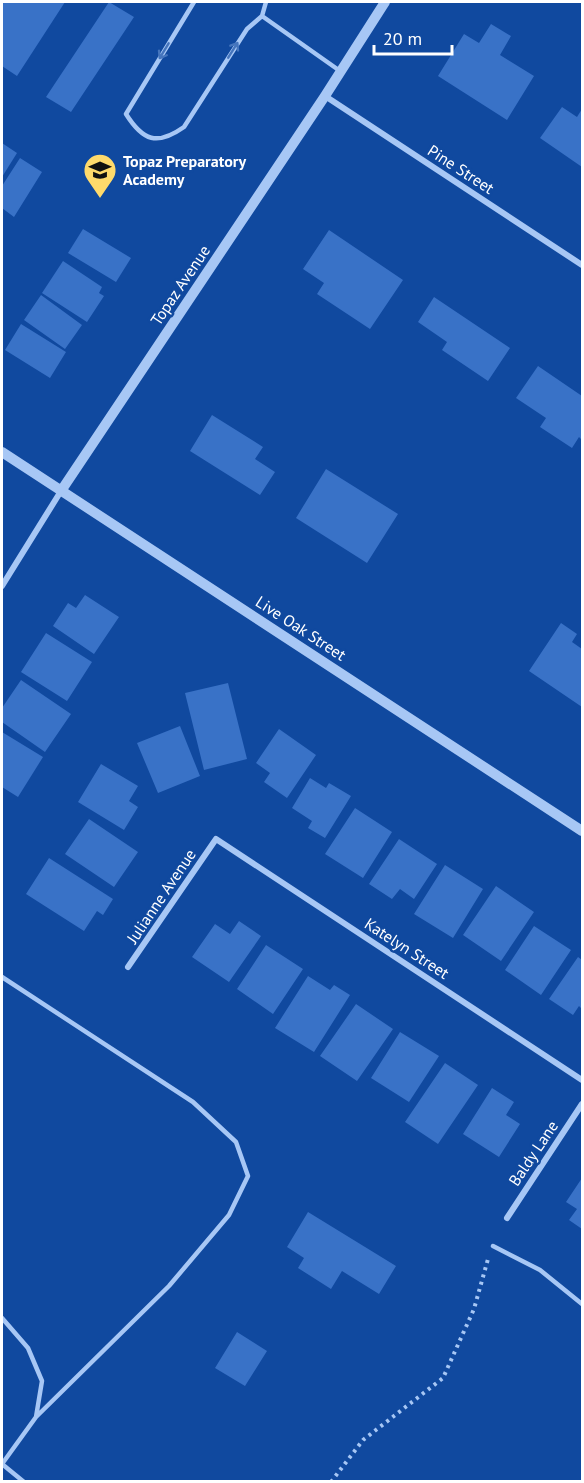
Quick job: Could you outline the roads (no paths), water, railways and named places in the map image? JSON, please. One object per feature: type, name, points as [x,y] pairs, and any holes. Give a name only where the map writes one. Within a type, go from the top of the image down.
[{"type":"street","name":"Topaz Avenue","points":[[2,586],[61,491],[325,96],[385,2]]},
{"type":"street","name":"Pine Street","points":[[325,96],[582,265]]},
{"type":"street","name":"Live Oak Street","points":[[2,452],[582,831]]},
{"type":"street","name":"Julianne Avenue","points":[[128,967],[216,839]]},
{"type":"street","name":"Katelyn Street","points":[[216,839],[582,1080]]},
{"type":"street","name":"Baldy Lane","points":[[507,1218],[582,1104]]},
{"type":"lane","points":[[194,2],[126,114],[137,131],[153,139],[170,138],[184,127],[247,29],[262,16],[266,2]]},
{"type":"lane","points":[[262,16],[340,71]]},
{"type":"lane","points":[[2,977],[193,1102],[236,1142],[248,1176],[229,1215],[169,1286],[36,1417],[2,1464],[24,1482]]},
{"type":"lane","points":[[493,1246],[540,1270],[582,1304]]},
{"type":"lane","points":[[2,1318],[28,1348],[42,1381],[36,1417]]},
{"type":"place","name":"Topaz Preparatory Academy","points":[[100,199]]}]
